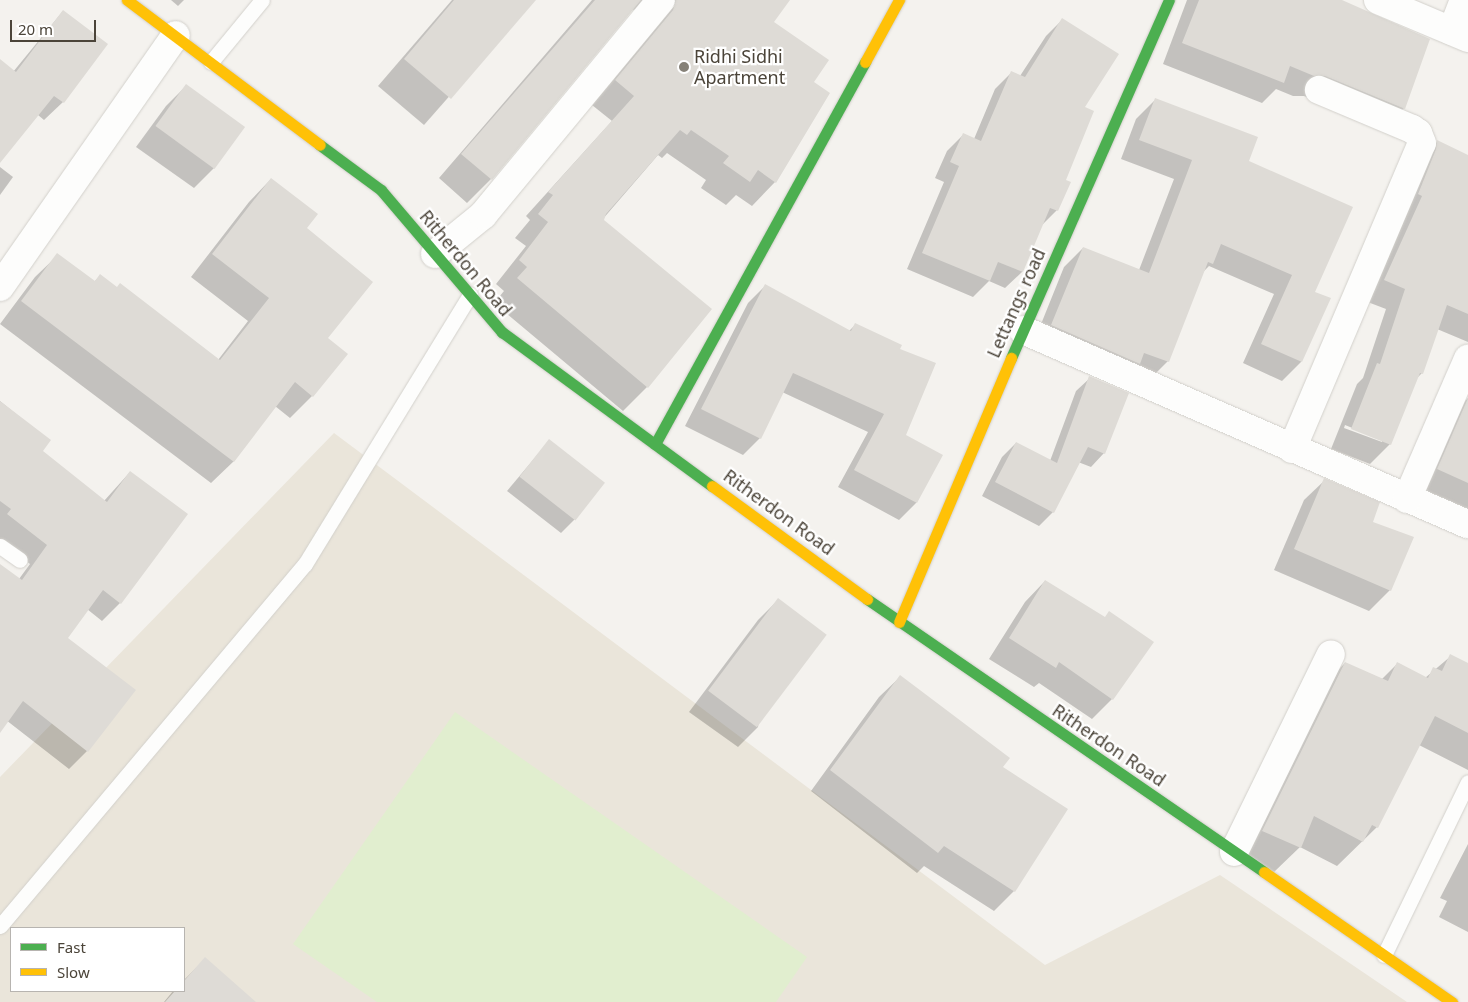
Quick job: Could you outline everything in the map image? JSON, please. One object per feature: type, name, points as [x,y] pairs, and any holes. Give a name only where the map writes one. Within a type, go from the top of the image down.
[{"type":"main road","name":"Ritherdon Road","points":[[127,0],[381,190],[502,332],[899,622],[1452,1002]]},
{"type":"main road","points":[[655,444],[899,0]]},
{"type":"main road","name":"Lettangs road","points":[[899,622],[1023,330],[1169,0]]},
{"type":"street","points":[[435,254],[483,215],[661,0]]},
{"type":"street","points":[[1378,0],[1460,34],[1464,0]]},
{"type":"street","points":[[0,286],[176,35]]},
{"type":"street","points":[[1292,449],[1422,143],[1418,133],[1412,129],[1319,90]]},
{"type":"street","points":[[1023,330],[1292,449],[1468,524]]},
{"type":"street","points":[[1407,499],[1468,359]]},
{"type":"street","points":[[1234,852],[1331,654]]},
{"type":"lane","points":[[211,62],[262,0]]},
{"type":"lane","points":[[0,926],[305,564],[470,295]]},
{"type":"lane","points":[[0,546],[20,560]]},
{"type":"lane","points":[[1384,955],[1468,782]]},
{"type":"shaded area","points":[[334,433],[1045,965],[1220,875],[1407,1002],[0,1002],[0,777]]},
{"type":"green space","points":[[455,712],[807,957],[776,1002],[377,1002],[293,944]]},
{"type":"building","points":[[454,0],[536,0],[451,99],[404,59]]},
{"type":"building","points":[[595,0],[641,0],[492,180],[461,154]]},
{"type":"building","points":[[676,0],[790,0],[774,22],[829,60],[814,82],[830,93],[776,183],[758,170],[750,182],[723,163],[729,156],[691,130],[687,135],[680,130],[606,214],[604,220],[712,309],[648,388],[517,278],[527,267],[519,260],[548,222],[538,214],[553,195],[548,192],[634,96],[615,80],[673,10]]},
{"type":"building","points":[[1199,0],[1342,0],[1430,39],[1405,109],[1325,76],[1314,76],[1290,66],[1284,83],[1182,43]]},
{"type":"building","points":[[63,10],[108,44],[64,103],[54,96],[0,163],[0,59],[16,72]]},
{"type":"building","points":[[1062,18],[1119,54],[1085,107],[1094,111],[1066,180],[1071,182],[1058,211],[1050,208],[1023,272],[998,262],[990,281],[922,253],[959,166],[950,162],[963,133],[981,141],[1011,71],[1025,77]]},
{"type":"building","points":[[186,84],[245,127],[214,169],[155,126]]},
{"type":"building","points":[[1155,98],[1258,137],[1249,161],[1353,207],[1315,292],[1331,298],[1302,362],[1261,344],[1292,275],[1221,244],[1213,264],[1208,262],[1169,362],[1144,353],[1140,364],[1051,325],[1083,247],[1149,273],[1192,160],[1139,140]]},
{"type":"building","points":[[1437,140],[1468,155],[1468,314],[1447,305],[1423,374],[1420,373],[1391,445],[1351,429],[1377,363],[1380,364],[1405,289],[1384,280],[1422,196],[1418,194],[1436,149]]},
{"type":"building","points":[[271,178],[318,214],[307,228],[373,282],[328,338],[348,354],[313,397],[295,382],[234,462],[21,301],[57,253],[95,281],[100,274],[117,287],[120,283],[220,360],[269,298],[212,254]]},
{"type":"building","points":[[765,284],[851,331],[855,323],[902,345],[900,349],[936,363],[906,435],[943,455],[917,503],[854,470],[884,414],[793,373],[761,439],[701,409]]},
{"type":"building","points":[[1089,376],[1129,393],[1105,454],[1088,447],[1054,513],[995,482],[1016,442],[1057,463]]},
{"type":"building","points":[[1468,398],[1468,483],[1437,469]]},
{"type":"building","points":[[0,401],[51,440],[43,451],[107,502],[130,471],[188,514],[121,604],[103,590],[68,638],[136,690],[88,752],[23,701],[0,733],[0,564],[22,580],[47,545],[7,514],[11,509],[0,501]]},
{"type":"building","points":[[549,439],[605,483],[575,521],[519,477]]},
{"type":"building","points":[[1324,478],[1380,502],[1373,522],[1414,537],[1391,591],[1294,549]]},
{"type":"building","points":[[1045,580],[1105,617],[1109,611],[1154,642],[1113,700],[1059,662],[1056,668],[1009,638]]},
{"type":"building","points":[[778,598],[827,635],[757,727],[708,691]]},
{"type":"building","points":[[1450,654],[1468,663],[1468,733],[1435,716],[1378,828],[1372,825],[1363,842],[1314,816],[1301,848],[1262,831],[1345,662],[1388,681],[1397,662],[1428,678],[1433,667],[1442,671]]},
{"type":"building","points":[[900,675],[1010,758],[1003,767],[1068,809],[1015,892],[944,846],[938,853],[830,770]]},
{"type":"building","points":[[205,957],[256,1002],[165,1002],[174,992],[185,992],[185,980]]},
{"type":"traffic: fast","points":[[1011,358],[1169,0]]},
{"type":"traffic: fast","points":[[655,444],[865,62]]},
{"type":"traffic: fast","points":[[320,145],[381,190],[502,332],[712,486]]},
{"type":"traffic: fast","points":[[867,599],[1264,872]]},
{"type":"traffic: slow","points":[[127,0],[320,145]]},
{"type":"traffic: slow","points":[[865,62],[899,0]]},
{"type":"traffic: slow","points":[[899,622],[1011,358]]},
{"type":"traffic: slow","points":[[712,486],[867,599]]},
{"type":"traffic: slow","points":[[1264,872],[1452,1002]]},
{"type":"place","name":"Ridhi Sidhi Apartment","points":[[684,67]]}]
